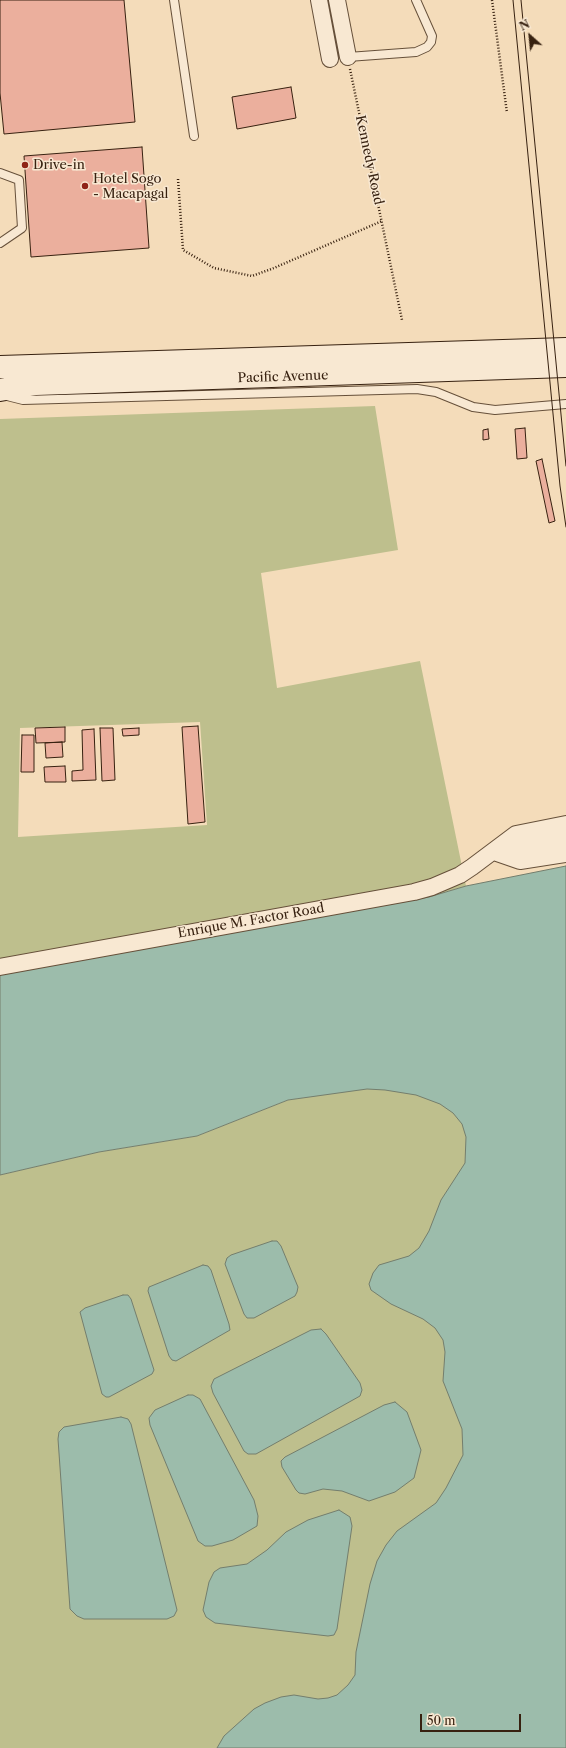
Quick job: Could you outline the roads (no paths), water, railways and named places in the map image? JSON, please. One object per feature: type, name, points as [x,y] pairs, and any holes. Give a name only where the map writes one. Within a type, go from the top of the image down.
[{"type":"main road","name":"Pacific Avenue","points":[[0,366],[566,349]]},
{"type":"main road","name":"Pacific Avenue","points":[[0,390],[36,384],[566,366]]},
{"type":"street","points":[[319,0],[330,59]]},
{"type":"street","points":[[337,0],[348,57]]},
{"type":"street","name":"Enrique M. Factor Road","points":[[0,967],[414,892],[447,881],[472,867],[494,852],[516,834],[566,824]]},
{"type":"street","points":[[494,852],[566,838]]},
{"type":"street","points":[[494,852],[520,861],[566,854]]},
{"type":"lane","points":[[174,0],[194,136]]},
{"type":"lane","points":[[348,57],[416,52],[427,47],[431,42],[432,36],[416,0]]},
{"type":"lane","points":[[0,173],[18,180],[22,228],[0,243]]},
{"type":"lane","points":[[0,394],[23,400],[417,389],[436,392],[473,407],[495,410],[566,404]]},
{"type":"tram line","points":[[513,0],[560,486],[566,527]]},
{"type":"tram line","points":[[521,0],[566,466]]},
{"type":"place","name":"Drive-in","points":[[25,165]]},
{"type":"place","name":"Hotel Sogo - Macapagal","points":[[85,186]]}]
